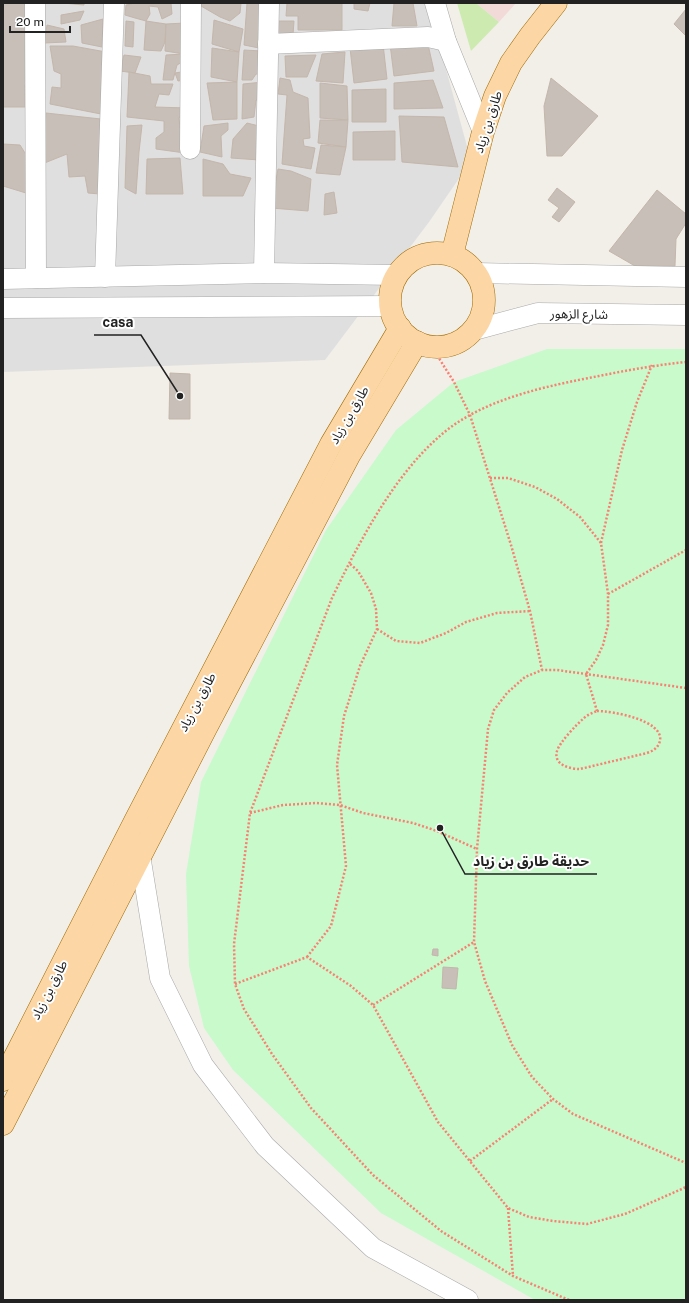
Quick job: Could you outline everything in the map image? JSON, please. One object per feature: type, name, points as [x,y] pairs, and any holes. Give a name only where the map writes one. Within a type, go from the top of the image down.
[{"type":"main road","name":"طارق بن زياد","points":[[452,255],[483,132],[495,96],[511,63],[556,3]]},
{"type":"main road","points":[[436,252],[452,255],[466,262],[476,273],[483,287],[484,302],[481,316],[474,330],[462,340],[448,346],[424,344],[408,336],[400,328],[394,317],[391,306],[391,290],[397,275],[408,263],[422,255],[436,252]]},
{"type":"main road","name":"طارق بن زياد","points":[[3,1080],[139,814],[328,452],[400,328]]},
{"type":"main road","points":[[3,1124],[140,855],[350,454],[424,344]]},
{"type":"street","points":[[35,3],[36,278]]},
{"type":"street","points":[[105,277],[114,3]]},
{"type":"street","points":[[190,149],[191,3]]},
{"type":"street","points":[[264,273],[269,3]]},
{"type":"street","points":[[435,3],[446,41],[483,132]]},
{"type":"street","points":[[268,44],[428,37],[446,41]]},
{"type":"street","points":[[3,279],[264,273],[397,275]]},
{"type":"street","points":[[476,273],[686,277]]},
{"type":"street","points":[[3,308],[391,306]]},
{"type":"street","name":"شارع الزهور","points":[[474,330],[538,313],[686,315]]},
{"type":"street","points":[[140,855],[160,978],[203,1065],[265,1146],[373,1248],[468,1300]]},
{"type":"path","points":[[424,344],[454,382],[470,415],[530,611],[542,670]]},
{"type":"path","points":[[569,1300],[513,1276],[441,1231],[373,1175],[311,1108],[268,1048],[244,1009],[235,984],[234,944],[250,813],[332,598],[348,563],[396,485],[419,456],[442,434],[470,415],[503,400],[554,385],[652,365],[686,362]]},
{"type":"path","points":[[586,674],[596,660],[603,644],[608,625],[608,594],[601,543],[622,450],[637,402],[652,365]]},
{"type":"path","points":[[490,478],[508,478],[528,484],[557,499],[580,517],[601,543]]},
{"type":"path","points":[[608,594],[686,550]]},
{"type":"path","points":[[235,984],[307,957],[331,926],[346,866],[337,765],[344,716],[360,666],[377,629],[376,609],[371,594],[358,571],[348,563]]},
{"type":"path","points":[[377,629],[396,641],[420,643],[446,633],[466,622],[497,613],[530,611]]},
{"type":"path","points":[[686,688],[557,670],[542,670],[525,677],[507,693],[494,710],[488,729],[477,849],[474,942],[485,981],[512,1045],[532,1077],[553,1099],[574,1114],[686,1163]]},
{"type":"path","points":[[586,674],[597,711]]},
{"type":"path","points":[[597,711],[610,711],[622,714],[653,726],[660,735],[658,746],[653,751],[647,753],[580,769],[570,769],[563,766],[558,759],[557,751],[561,744],[584,718],[597,711]]},
{"type":"path","points":[[250,813],[283,805],[316,803],[340,806],[363,813],[412,823],[437,830],[477,849]]},
{"type":"path","points":[[373,1005],[474,942]]},
{"type":"path","points":[[307,957],[351,986],[373,1005],[438,1122],[508,1208],[529,1217],[587,1224],[625,1214],[686,1186]]},
{"type":"path","points":[[470,1161],[553,1099]]},
{"type":"path","points":[[508,1208],[513,1276]]},
{"type":"shaded area","points":[[3,3],[428,3],[471,161],[429,222],[325,360],[3,372]]},
{"type":"shaded area","points":[[476,3],[516,3],[499,22]]},
{"type":"green space","points":[[457,3],[476,3],[499,22],[471,51]]},
{"type":"green space","points":[[547,349],[686,349],[686,1300],[535,1300],[381,1213],[233,1070],[204,1028],[189,966],[186,874],[201,782],[326,530],[396,430],[454,382]]},
{"type":"building","points":[[3,3],[29,3],[30,82],[25,85],[25,107],[3,107]]},
{"type":"building","points":[[63,3],[84,3],[84,5]]},
{"type":"building","points":[[131,3],[171,3],[172,14],[162,19],[158,7],[149,6],[150,14],[146,21],[125,15],[126,5],[132,4]]},
{"type":"building","points":[[202,3],[241,3],[240,13],[230,21],[201,6]]},
{"type":"building","points":[[247,3],[268,3],[264,49],[244,45]]},
{"type":"building","points":[[287,3],[342,3],[342,30],[298,30],[298,16],[286,16]]},
{"type":"building","points":[[354,3],[370,3],[368,11],[354,9]]},
{"type":"building","points":[[394,3],[413,3],[417,26],[392,26]]},
{"type":"building","points":[[686,9],[686,36],[674,24]]},
{"type":"building","points":[[84,11],[80,20],[61,24],[61,15]]},
{"type":"building","points":[[103,19],[102,47],[82,43],[81,25]]},
{"type":"building","points":[[214,20],[243,29],[239,52],[212,44]]},
{"type":"building","points":[[126,21],[134,22],[133,47],[125,46]]},
{"type":"building","points":[[146,21],[166,24],[165,42],[161,51],[144,50]]},
{"type":"building","points":[[275,21],[294,21],[293,35],[275,35]]},
{"type":"building","points":[[185,23],[184,54],[165,51],[166,24]]},
{"type":"building","points":[[47,25],[64,29],[66,42],[44,43]]},
{"type":"building","points":[[427,40],[434,71],[394,76],[390,44]]},
{"type":"building","points":[[383,44],[387,79],[354,83],[350,48]]},
{"type":"building","points":[[50,46],[73,46],[106,52],[106,115],[50,104],[52,87],[61,88],[61,74],[54,71]]},
{"type":"building","points":[[212,48],[239,52],[237,82],[211,77]]},
{"type":"building","points":[[244,50],[262,51],[263,74],[256,74],[252,80],[242,80]]},
{"type":"building","points":[[345,52],[343,83],[316,81],[322,54]]},
{"type":"building","points":[[184,54],[184,61],[177,65],[173,80],[163,80],[166,55]]},
{"type":"building","points":[[124,55],[141,57],[135,73],[120,71]]},
{"type":"building","points":[[316,55],[307,77],[286,77],[285,56]]},
{"type":"building","points":[[187,71],[185,80],[178,81],[175,73]]},
{"type":"building","points":[[129,72],[150,76],[151,84],[173,84],[169,95],[159,94],[155,107],[187,108],[179,118],[180,128],[186,128],[185,153],[156,149],[156,138],[164,132],[164,121],[127,117]]},
{"type":"building","points":[[280,78],[290,80],[293,92],[308,98],[310,138],[303,139],[304,146],[315,148],[311,169],[282,164],[287,95],[278,94]]},
{"type":"building","points":[[551,78],[598,116],[562,156],[547,156],[544,106]]},
{"type":"building","points":[[433,80],[443,108],[394,109],[394,83]]},
{"type":"building","points":[[237,82],[237,119],[213,120],[207,83]]},
{"type":"building","points":[[263,82],[267,101],[256,100],[254,117],[242,119],[243,84]]},
{"type":"building","points":[[320,83],[347,86],[348,120],[320,118]]},
{"type":"building","points":[[386,89],[386,122],[352,122],[352,90]]},
{"type":"building","points":[[46,113],[110,120],[100,194],[88,193],[85,176],[69,177],[67,154],[42,164]]},
{"type":"building","points":[[399,116],[444,117],[458,167],[402,162]]},
{"type":"building","points":[[320,120],[348,120],[346,147],[318,143]]},
{"type":"building","points":[[228,123],[228,130],[221,136],[222,157],[200,152],[204,126]]},
{"type":"building","points":[[247,123],[263,127],[259,160],[231,158],[233,139]]},
{"type":"building","points":[[142,125],[136,194],[125,188],[127,126]]},
{"type":"building","points":[[395,131],[395,160],[353,160],[353,132]]},
{"type":"building","points":[[3,144],[20,145],[30,161],[26,193],[3,186]]},
{"type":"building","points":[[321,145],[346,147],[340,175],[316,173]]},
{"type":"building","points":[[180,158],[183,194],[146,194],[147,159]]},
{"type":"building","points":[[203,159],[223,164],[230,174],[251,178],[243,196],[203,196]]},
{"type":"building","points":[[278,169],[291,171],[311,179],[308,211],[271,208]]},
{"type":"building","points":[[557,188],[575,202],[559,222],[552,217],[559,208],[548,200]]},
{"type":"building","points":[[657,190],[686,214],[686,223],[676,239],[675,266],[635,266],[609,251]]},
{"type":"building","points":[[334,192],[337,213],[324,215],[325,194]]},
{"type":"building","points":[[170,373],[190,374],[190,419],[169,419]]},
{"type":"building","points":[[433,949],[438,949],[438,956],[432,955]]},
{"type":"building","points":[[443,967],[458,968],[456,989],[442,988]]},
{"type":"place","name":"casa","points":[[180,396]]},
{"type":"place","name":"حديقة طارق بن زياد","points":[[440,828]]}]
